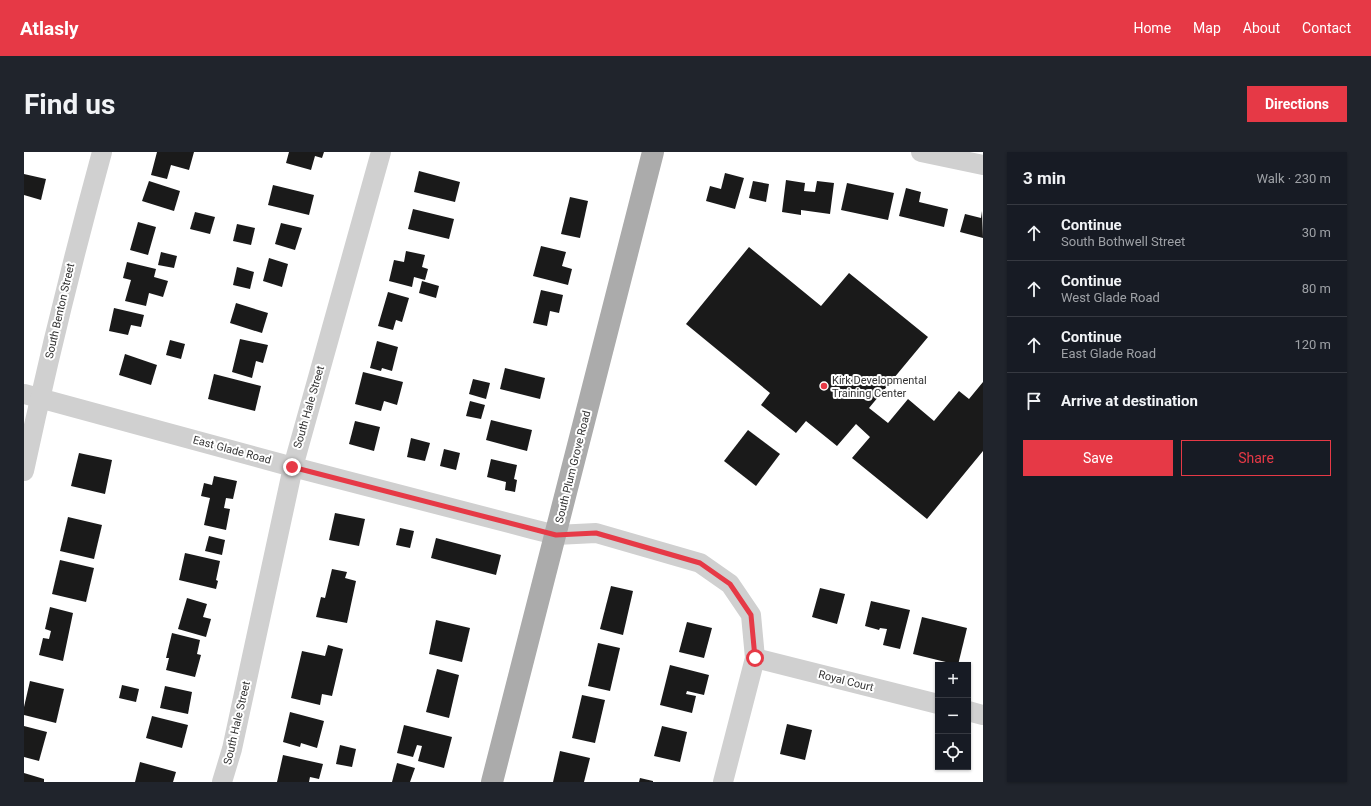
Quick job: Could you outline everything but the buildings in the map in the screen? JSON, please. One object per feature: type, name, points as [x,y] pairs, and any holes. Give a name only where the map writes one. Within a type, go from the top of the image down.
[{"type":"main road","name":"South Plum Grove Road","points":[[492,782],[653,152]]},
{"type":"street","name":"South Benton Street","points":[[24,471],[32,396],[102,152]]},
{"type":"street","name":"South Hale Street","points":[[222,782],[232,749],[292,467],[381,152]]},
{"type":"street","points":[[922,152],[983,165]]},
{"type":"street","name":"East Glade Road","points":[[32,396],[292,467],[556,535],[596,533],[700,563],[730,584],[751,615],[755,658]]},
{"type":"street","points":[[723,782],[755,658]]},
{"type":"street","name":"Royal Court","points":[[755,658],[935,703]]},
{"type":"street","points":[[971,712],[983,715]]},
{"type":"place","name":"Kirk Developmental Training Center","points":[[824,386]]},
{"type":"route","points":[[292,467],[556,535],[596,533],[700,563],[730,584],[751,615],[755,658]]}]
